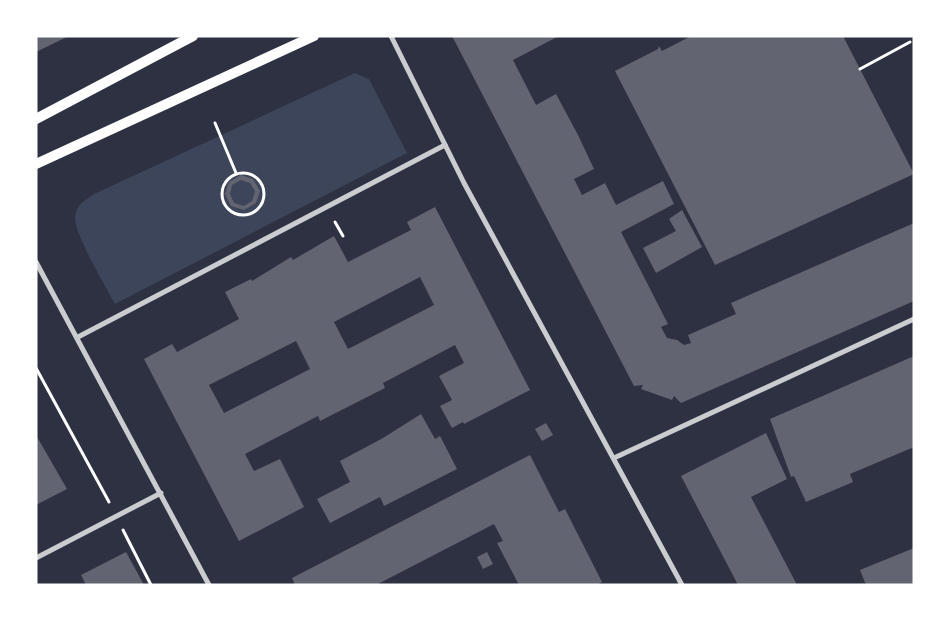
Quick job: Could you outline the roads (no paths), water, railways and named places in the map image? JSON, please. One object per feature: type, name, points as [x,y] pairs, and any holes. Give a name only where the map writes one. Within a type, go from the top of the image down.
[{"type":"main road","points":[[36,119],[193,36]]},
{"type":"main road","points":[[36,164],[314,36]]},
{"type":"street","points":[[391,36],[445,145],[682,585]]},
{"type":"street","points":[[78,337],[445,145]]},
{"type":"street","points":[[36,262],[78,337],[209,585]]},
{"type":"street","points":[[614,458],[914,319]]},
{"type":"street","points":[[36,558],[161,493]]}]
